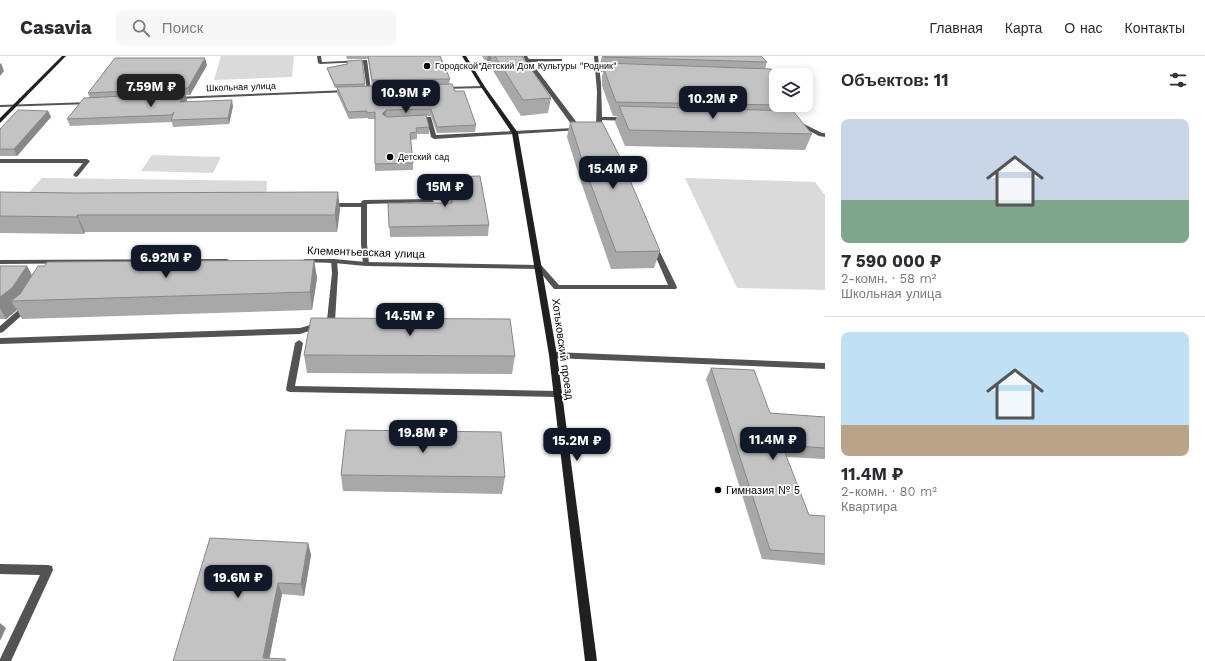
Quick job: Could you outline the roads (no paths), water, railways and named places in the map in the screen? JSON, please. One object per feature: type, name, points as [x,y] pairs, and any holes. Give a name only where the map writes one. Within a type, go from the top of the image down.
[{"type":"main road","points":[[0,121],[64,56]]},
{"type":"main road","name":"Хотьковский проезд","points":[[464,56],[483,87],[515,133],[553,355],[591,661]]},
{"type":"street","points":[[319,56],[320,63],[365,61],[369,90]]},
{"type":"street","points":[[596,56],[600,118],[599,128],[603,136]]},
{"type":"street","points":[[512,61],[526,58],[560,60]]},
{"type":"street","points":[[526,58],[578,129]]},
{"type":"street","points":[[469,65],[504,62]]},
{"type":"street","points":[[598,74],[606,74]]},
{"type":"street","points":[[439,88],[483,87]]},
{"type":"street","name":"Школьная улица","points":[[168,98],[355,90]]},
{"type":"street","points":[[362,90],[377,90]]},
{"type":"street","points":[[0,106],[100,102]]},
{"type":"street","points":[[408,119],[429,118],[434,137],[585,129]]},
{"type":"street","points":[[600,118],[632,119]]},
{"type":"street","points":[[791,123],[799,123],[821,135],[825,135]]},
{"type":"street","points":[[592,128],[599,128]]},
{"type":"street","points":[[0,160],[87,161],[76,175]]},
{"type":"street","points":[[366,264],[364,244],[364,202],[431,201]]},
{"type":"street","points":[[324,205],[364,205]]},
{"type":"street","points":[[539,267],[557,287],[673,287],[650,237]]},
{"type":"street","points":[[0,341],[300,331],[331,321],[335,273],[334,260]]},
{"type":"street","name":"Клементьевская улица","points":[[295,261],[334,260],[366,264],[539,267]]},
{"type":"street","points":[[0,262],[54,264],[233,261]]},
{"type":"street","points":[[0,330],[26,309],[30,303]]},
{"type":"street","points":[[299,342],[290,389],[557,394]]},
{"type":"street","points":[[553,355],[825,366]]},
{"type":"street","points":[[0,569],[48,570],[5,661]]},
{"type":"place","name":"Городской Детский Дом Культуры \"Родник\"","points":[[427,66]]},
{"type":"place","name":"Детский сад","points":[[390,157]]},
{"type":"place","name":"Гимназия № 5","points":[[718,490]]}]
